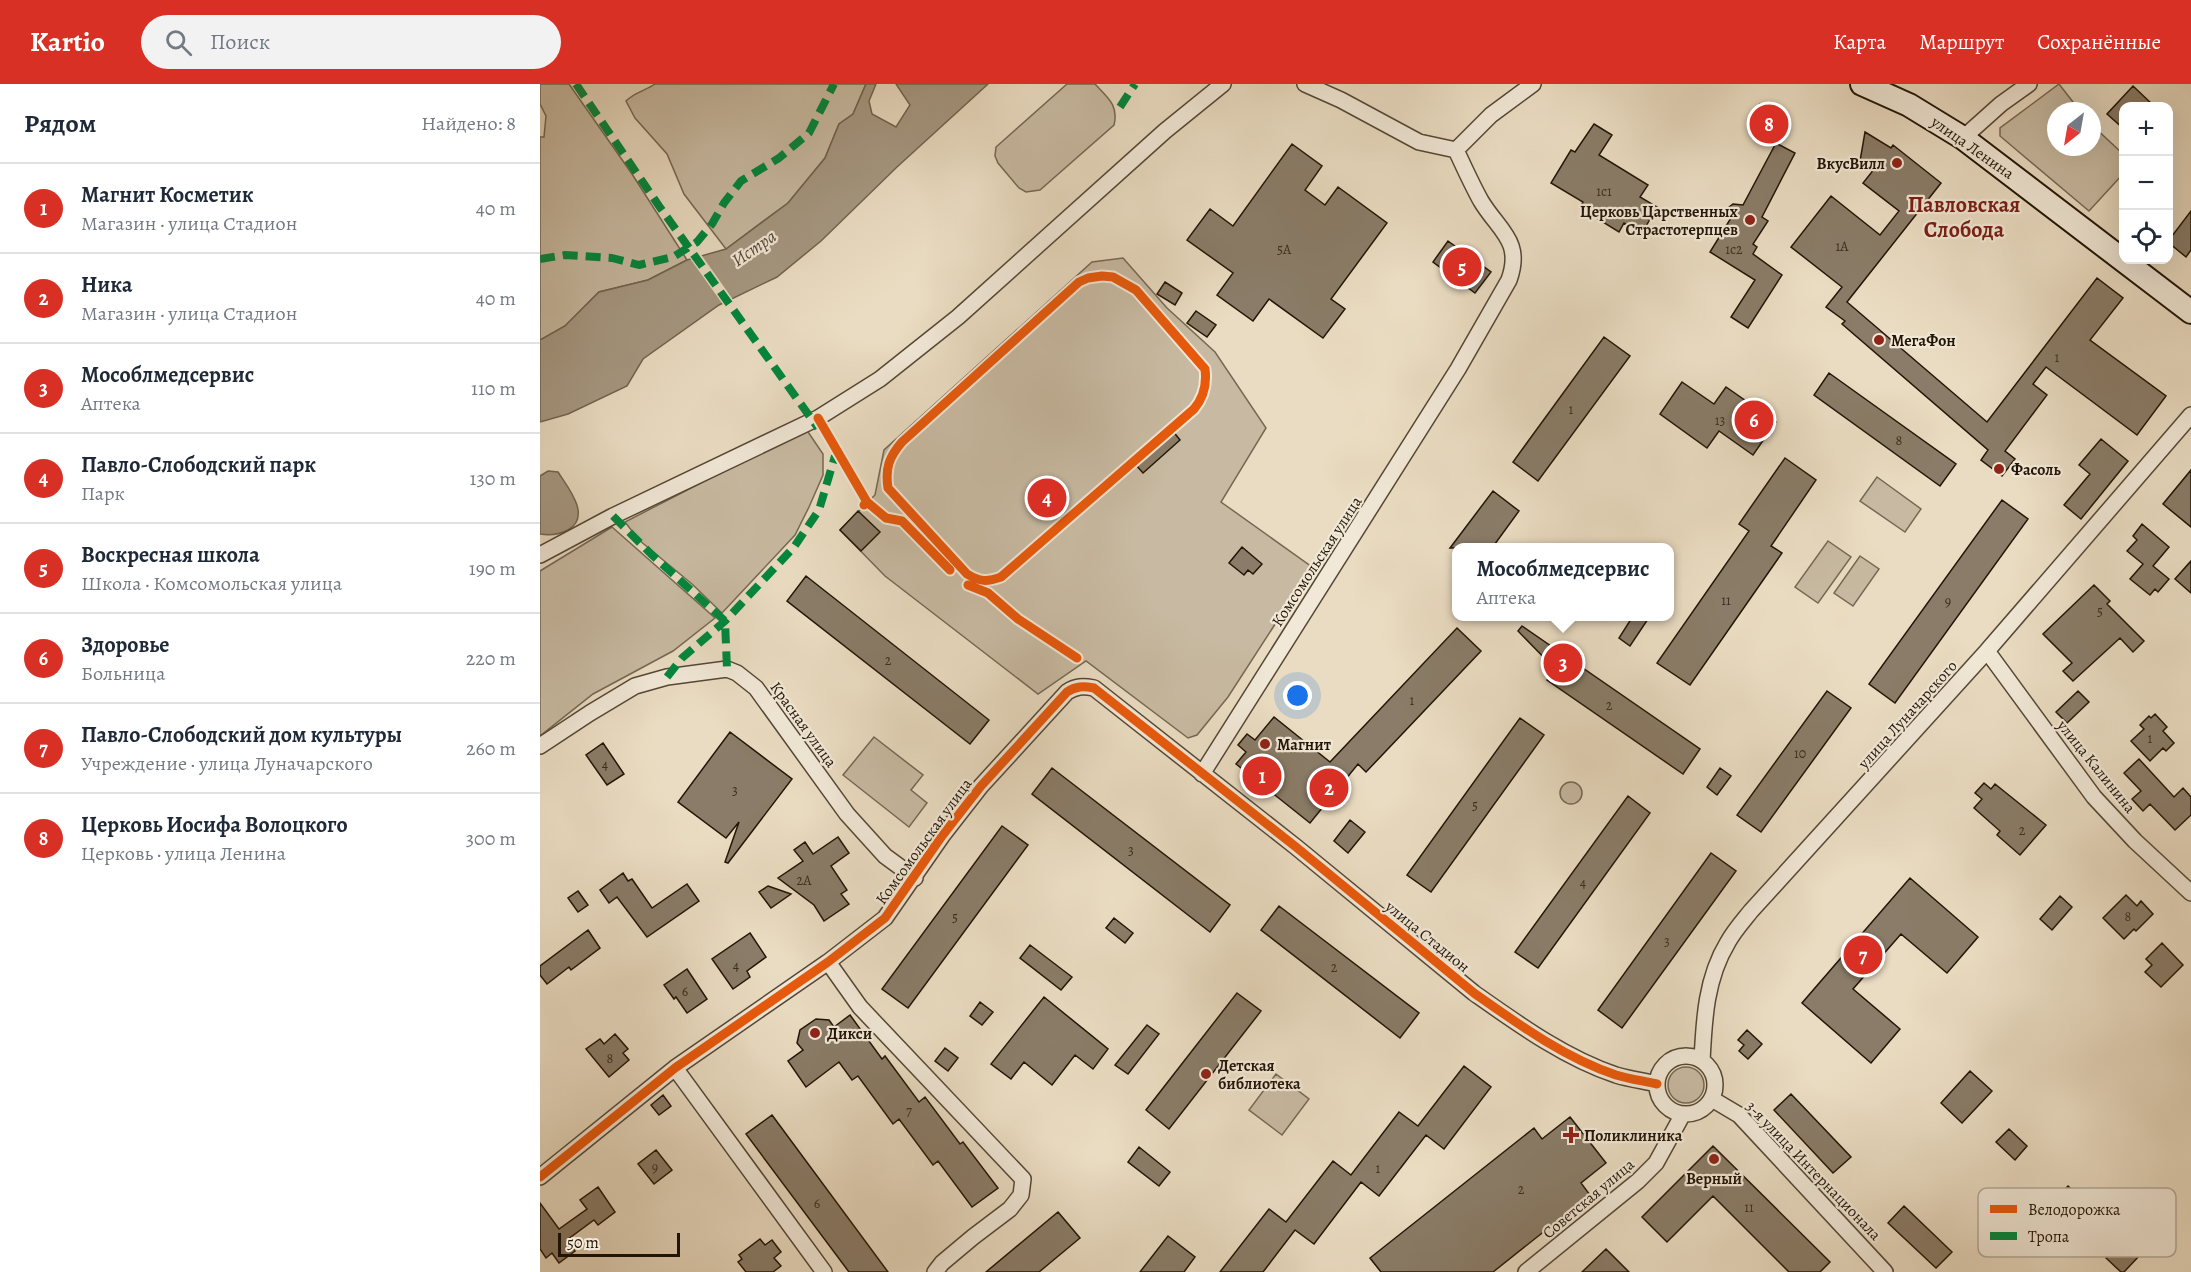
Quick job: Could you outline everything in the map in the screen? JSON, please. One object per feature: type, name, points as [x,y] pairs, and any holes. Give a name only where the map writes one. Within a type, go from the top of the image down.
[{"type":"main road","name":"улица Ленина","points":[[1862,84],[1909,105],[1963,138],[2191,312]]},
{"type":"street","points":[[540,555],[613,516],[818,418],[880,379],[958,316],[1165,131],[1223,84]]},
{"type":"street","points":[[1305,84],[1341,100],[1419,142],[1456,150],[1491,115],[1533,84]]},
{"type":"street","points":[[1963,138],[2001,104],[2029,84]]},
{"type":"street","name":"Комсомольская улица","points":[[540,1177],[675,1068],[828,962],[885,918],[915,878],[942,836],[981,786],[1074,687],[1094,688],[1202,774],[1458,369],[1509,280],[1514,260],[1511,243],[1480,199],[1456,150]]},
{"type":"street","name":"улица Луначарского","points":[[1702,1061],[1707,998],[1713,974],[1728,941],[1751,911],[1987,651],[2191,415]]},
{"type":"street","name":"улица Калинина","points":[[1987,651],[2094,797],[2135,841],[2191,893]]},
{"type":"street","name":"Красная улица","points":[[540,746],[635,686],[668,677],[727,669],[737,673],[756,688],[847,814],[885,856],[915,878]]},
{"type":"street","name":"улица Стадион","points":[[1202,774],[1499,1011],[1536,1035],[1582,1060],[1616,1075],[1657,1084]]},
{"type":"street","points":[[828,962],[860,1007],[1023,1179],[1021,1195],[1010,1209],[942,1263],[935,1272]]},
{"type":"street","points":[[1682,1056],[1702,1061],[1710,1068],[1714,1078],[1715,1088],[1712,1098],[1700,1111],[1683,1114],[1672,1110],[1664,1104],[1659,1095],[1657,1084],[1659,1074],[1673,1059],[1682,1056]]},
{"type":"street","points":[[675,1068],[824,1272]]},
{"type":"street","name":"3-я улица Интернационала","points":[[1712,1098],[1740,1115],[1885,1272]]},
{"type":"street","name":"Советская улица","points":[[1526,1272],[1638,1181],[1656,1163],[1683,1114]]},
{"type":"shaded area","points":[[540,84],[569,84],[632,174],[687,260],[648,280],[599,292],[565,326],[540,340],[540,137],[544,137],[546,116],[540,104]]},
{"type":"shaded area","points":[[655,84],[866,84],[853,114],[839,124],[825,158],[788,203],[726,249],[684,194],[667,154],[635,118],[626,101]]},
{"type":"shaded area","points":[[1067,84],[1095,84],[1108,97],[1113,107],[1114,125],[1040,190],[1026,192],[1019,188],[998,163],[995,156],[996,147]]},
{"type":"shaded area","points":[[2059,84],[2073,102],[2047,102],[2047,156],[2101,156],[2101,133],[2119,150],[2119,178],[2089,211],[2000,136],[2000,128]]},
{"type":"shaded area","points":[[1123,258],[1167,308],[1215,352],[1266,428],[1221,502],[1312,567],[1228,697],[1197,735],[1188,738],[1086,661],[1038,694],[885,576],[840,530],[875,495],[884,450],[1092,262]]},
{"type":"shaded area","points":[[806,429],[823,454],[823,475],[809,507],[795,535],[722,613],[692,584],[639,540],[625,522]]},
{"type":"shaded area","points":[[1877,477],[1921,509],[1905,532],[1860,501]]},
{"type":"shaded area","points":[[612,527],[715,618],[673,651],[593,694],[540,736],[540,571]]},
{"type":"shaded area","points":[[1828,541],[1851,557],[1818,603],[1795,587]]},
{"type":"shaded area","points":[[1860,556],[1879,569],[1853,606],[1834,593]]},
{"type":"shaded area","points":[[874,737],[923,775],[911,790],[927,803],[909,827],[843,775]]},
{"type":"shaded area","points":[[1571,782],[1579,785],[1582,793],[1579,801],[1571,804],[1563,801],[1560,793],[1563,785]]},
{"type":"shaded area","points":[[1686,1067],[1699,1072],[1704,1085],[1699,1098],[1686,1103],[1673,1098],[1668,1085],[1673,1072]]},
{"type":"shaded area","points":[[1276,1074],[1309,1099],[1282,1135],[1249,1110]]},
{"type":"water","name":"Истра","points":[[866,84],[876,84],[869,101],[872,114],[896,127],[910,105],[896,84],[988,84],[897,167],[821,241],[777,277],[719,305],[643,359],[627,386],[568,414],[540,422],[540,340],[565,326],[599,292],[648,280],[687,260],[726,249],[788,203],[825,158],[839,124],[853,114]]},
{"type":"water","points":[[548,471],[558,472],[572,494],[578,510],[575,524],[564,532],[551,535],[540,534],[540,476]]},
{"type":"pier","points":[[700,253],[734,301],[724,306],[689,257]]},
{"type":"building","points":[[2133,86],[2150,102],[2119,102],[2119,125],[2107,114]]},
{"type":"building","points":[[1760,104],[1785,119],[1772,139],[1754,127],[1759,120],[1753,116]]},
{"type":"building","points":[[1594,124],[1612,135],[1599,155],[1648,185],[1640,197],[1657,207],[1642,233],[1624,223],[1619,232],[1580,208],[1583,202],[1551,183],[1571,150],[1575,152]]},
{"type":"building","points":[[1865,132],[1891,148],[1893,145],[1941,183],[1847,302],[1987,422],[2097,278],[2123,298],[2090,340],[2166,396],[2137,435],[2046,367],[2033,384],[2047,395],[2005,451],[2015,459],[2002,476],[1981,460],[1988,450],[1842,324],[1845,321],[1826,307],[1842,287],[1791,247],[1831,196],[1880,235],[1899,211],[1863,183],[1875,168],[1860,161]]},
{"type":"building","points":[[1776,143],[1795,153],[1762,217],[1768,221],[1753,244],[1757,247],[1753,254],[1782,275],[1748,328],[1731,317],[1755,280],[1710,252],[1731,218],[1729,207],[1733,204],[1743,205]]},
{"type":"building","points":[[1292,144],[1322,166],[1305,190],[1325,205],[1338,187],[1387,223],[1331,299],[1345,309],[1323,338],[1269,299],[1253,321],[1217,295],[1233,273],[1187,240],[1210,209],[1233,226]]},
{"type":"building","points":[[2191,211],[2191,250],[2186,257],[2173,246],[2173,235]]},
{"type":"building","points":[[1448,241],[1491,272],[1475,293],[1433,262]]},
{"type":"building","points":[[1165,282],[1182,293],[1175,305],[1157,294]]},
{"type":"building","points":[[1196,311],[1216,325],[1207,337],[1187,323]]},
{"type":"building","points":[[1604,337],[1630,356],[1538,481],[1513,462]]},
{"type":"building","points":[[1829,373],[1956,464],[1940,486],[1814,395]]},
{"type":"building","points":[[1682,382],[1714,404],[1726,387],[1776,422],[1753,455],[1719,431],[1707,448],[1660,414]]},
{"type":"building","points":[[1172,430],[1180,440],[1143,473],[1135,464]]},
{"type":"building","points":[[2101,439],[2128,461],[2081,519],[2064,505],[2090,474],[2079,465]]},
{"type":"building","points":[[1785,458],[1816,480],[1771,546],[1782,553],[1690,685],[1657,663],[1749,531],[1739,524]]},
{"type":"building","points":[[2191,470],[2191,527],[2163,504]]},
{"type":"building","points":[[1493,491],[1519,511],[1496,543],[1454,543]]},
{"type":"building","points":[[2002,500],[2028,519],[1895,703],[1869,684]]},
{"type":"building","points":[[858,511],[880,532],[861,551],[840,530]]},
{"type":"building","points":[[2142,524],[2169,547],[2153,566],[2169,579],[2158,592],[2155,589],[2150,595],[2130,579],[2143,564],[2127,551],[2137,540],[2133,536]]},
{"type":"building","points":[[1242,547],[1262,564],[1253,574],[1248,570],[1244,575],[1229,563]]},
{"type":"building","points":[[2191,561],[2191,593],[2175,579]]},
{"type":"building","points":[[806,576],[989,720],[970,744],[787,601]]},
{"type":"building","points":[[2094,585],[2110,601],[2107,604],[2144,641],[2133,652],[2120,638],[2073,681],[2063,671],[2072,663],[2043,634]]},
{"type":"building","points":[[1630,621],[1647,621],[1630,646],[1619,638]]},
{"type":"building","points":[[1522,626],[1700,749],[1683,774],[1547,680],[1555,669],[1518,631]]},
{"type":"building","points":[[1457,628],[1481,651],[1366,772],[1358,764],[1310,823],[1236,764],[1246,752],[1238,745],[1247,734],[1255,740],[1274,717],[1330,762]]},
{"type":"building","points":[[1827,691],[1851,708],[1761,832],[1737,815]]},
{"type":"building","points":[[2078,691],[2089,702],[2067,723],[2056,712]]},
{"type":"building","points":[[2155,714],[2167,727],[2163,731],[2174,743],[2166,751],[2163,748],[2150,761],[2131,741],[2144,729],[2140,725],[2149,716],[2151,718]]},
{"type":"building","points":[[1520,718],[1544,735],[1431,892],[1407,875]]},
{"type":"building","points":[[730,732],[792,779],[728,863],[725,862],[739,822],[726,838],[678,802]]},
{"type":"building","points":[[603,743],[624,774],[607,785],[586,755]]},
{"type":"building","points":[[2139,759],[2174,797],[2183,788],[2191,797],[2191,815],[2175,830],[2150,804],[2143,811],[2132,799],[2141,791],[2124,773]]},
{"type":"building","points":[[1052,768],[1230,905],[1210,932],[1032,794]]},
{"type":"building","points":[[1720,768],[1731,776],[1717,795],[1707,787]]},
{"type":"building","points":[[1984,783],[1991,789],[1995,784],[2046,825],[2020,855],[1997,835],[2000,831],[1974,808],[1982,799],[1975,793]]},
{"type":"building","points":[[1628,796],[1650,813],[1538,968],[1515,952]]},
{"type":"building","points":[[1350,820],[1365,832],[1348,853],[1334,841]]},
{"type":"building","points":[[1002,826],[1028,845],[908,1008],[882,989]]},
{"type":"building","points":[[838,837],[849,853],[831,866],[847,890],[841,894],[849,904],[824,921],[814,905],[778,878],[803,861],[794,850],[805,842],[813,854]]},
{"type":"building","points":[[1711,853],[1736,871],[1622,1028],[1598,1010]]},
{"type":"building","points":[[623,873],[628,881],[632,879],[652,908],[687,884],[699,901],[647,937],[617,897],[609,903],[600,890]]},
{"type":"building","points":[[1910,878],[1978,937],[1947,973],[1901,934],[1853,989],[1900,1029],[1871,1063],[1802,1003]]},
{"type":"building","points":[[768,886],[791,894],[771,908],[759,892]]},
{"type":"building","points":[[578,891],[588,905],[578,912],[568,898]]},
{"type":"building","points":[[2126,895],[2137,906],[2141,901],[2153,914],[2124,939],[2103,918]]},
{"type":"building","points":[[2060,896],[2072,907],[2052,930],[2040,919]]},
{"type":"building","points":[[1279,906],[1419,1013],[1400,1038],[1261,930]]},
{"type":"building","points":[[1114,918],[1133,933],[1125,943],[1106,928]]},
{"type":"building","points":[[588,930],[600,948],[571,970],[569,967],[547,984],[540,975],[540,966]]},
{"type":"building","points":[[750,933],[766,957],[747,971],[750,977],[733,989],[712,959]]},
{"type":"building","points":[[2162,943],[2183,965],[2161,987],[2145,972],[2152,965],[2146,959]]},
{"type":"building","points":[[1030,945],[1072,977],[1061,990],[1020,958]]},
{"type":"building","points":[[687,969],[707,999],[687,1013],[664,985]]},
{"type":"building","points":[[1237,993],[1261,1011],[1169,1129],[1146,1110]]},
{"type":"building","points":[[1044,997],[1108,1049],[1093,1069],[1075,1055],[1052,1085],[1024,1062],[1011,1079],[991,1064]]},
{"type":"building","points":[[980,1002],[993,1012],[982,1025],[970,1016]]},
{"type":"building","points":[[850,1015],[882,1059],[885,1056],[919,1102],[925,1097],[960,1144],[963,1142],[998,1188],[972,1207],[938,1161],[933,1165],[899,1119],[893,1124],[858,1076],[852,1080],[839,1062],[806,1087],[788,1061],[803,1050],[797,1043],[800,1030],[816,1019],[829,1020],[834,1027]]},
{"type":"building","points":[[1147,1025],[1159,1034],[1128,1074],[1115,1065]]},
{"type":"building","points":[[1747,1030],[1762,1044],[1748,1059],[1739,1051],[1744,1045],[1738,1040]]},
{"type":"building","points":[[615,1034],[628,1049],[623,1053],[629,1060],[609,1077],[586,1049],[600,1039],[604,1044]]},
{"type":"building","points":[[945,1048],[958,1058],[948,1071],[935,1061]]},
{"type":"building","points":[[1464,1066],[1491,1087],[1444,1149],[1426,1135],[1379,1196],[1361,1182],[1314,1244],[1295,1230],[1263,1272],[1220,1272],[1269,1209],[1286,1222],[1333,1161],[1351,1175],[1399,1112],[1418,1126]]},
{"type":"building","points":[[1970,1071],[1992,1091],[1962,1123],[1941,1103]]},
{"type":"building","points":[[1791,1094],[1851,1157],[1833,1173],[1774,1110]]},
{"type":"building","points":[[663,1095],[671,1106],[659,1115],[651,1105]]},
{"type":"building","points":[[772,1115],[888,1272],[849,1272],[746,1134]]},
{"type":"building","points":[[1570,1117],[1606,1163],[1581,1183],[1590,1195],[1493,1272],[1381,1272],[1370,1258],[1534,1128],[1542,1139]]},
{"type":"building","points":[[2009,1129],[2027,1146],[2015,1160],[1996,1142]]},
{"type":"building","points":[[1713,1146],[1830,1262],[1820,1272],[1789,1272],[1713,1196],[1667,1242],[1642,1217]]},
{"type":"building","points":[[1139,1147],[1170,1172],[1159,1186],[1128,1162]]},
{"type":"building","points":[[656,1150],[672,1170],[654,1184],[638,1164]]},
{"type":"building","points":[[598,1187],[615,1212],[598,1225],[594,1220],[567,1240],[575,1251],[559,1263],[552,1253],[546,1258],[540,1249],[540,1203],[559,1229],[587,1209],[580,1200]]},
{"type":"building","points":[[1904,1206],[1952,1252],[1936,1268],[1888,1223]]},
{"type":"building","points":[[1058,1212],[1080,1238],[1039,1272],[986,1272]]},
{"type":"building","points":[[1168,1236],[1195,1257],[1184,1272],[1140,1272]]},
{"type":"building","points":[[760,1239],[765,1245],[772,1240],[781,1252],[774,1258],[781,1266],[773,1272],[746,1272],[738,1262],[742,1259],[739,1255]]},
{"type":"building","points":[[1606,1249],[1629,1272],[1582,1272]]},
{"type":"building","points":[[2138,1257],[2124,1272],[2121,1272],[2106,1258]]},
{"type":"marked path","points":[[576,84],[659,206],[818,428]]},
{"type":"marked path","points":[[540,259],[565,255],[612,258],[639,265],[673,257],[697,242],[741,181],[779,158],[809,133],[834,84]]},
{"type":"marked path","points":[[1120,107],[1135,84]]},
{"type":"marked path","points":[[667,677],[682,658],[725,621],[794,547],[819,510],[835,456]]},
{"type":"marked path","points":[[613,516],[725,621],[727,669]]},
{"type":"cycle path","points":[[1102,276],[1113,277],[1136,290],[1205,369],[1206,380],[1202,395],[1194,409],[1001,577],[988,580],[976,579],[967,574],[888,488],[887,474],[891,458],[902,442],[1079,282],[1102,276]]},
{"type":"cycle path","points":[[818,418],[867,502]]},
{"type":"cycle path","points":[[864,505],[867,502],[886,518],[902,521],[950,570]]},
{"type":"cycle path","points":[[968,585],[988,593],[1018,619],[1077,658]]},
{"type":"cycle path","points":[[540,1177],[675,1068],[828,962],[885,918],[942,836],[981,786],[1067,692],[1080,687],[1094,688],[1296,847],[1474,993],[1542,1039],[1578,1059],[1621,1076],[1657,1084]]},
{"type":"place","name":"Церковь Иосифа Волоцкого","points":[[1769,124]]},
{"type":"place","name":"ВкусВилл","points":[[1897,163]]},
{"type":"place","name":"Церковь Царственных Страстотерпцев","points":[[1750,220]]},
{"type":"place","name":"Воскресная школа","points":[[1462,267]]},
{"type":"place","name":"МегаФон","points":[[1879,340]]},
{"type":"place","name":"Здоровье","points":[[1754,420]]},
{"type":"place","name":"Фасоль","points":[[1999,469]]},
{"type":"place","name":"Павло-Слободский парк","points":[[1047,498]]},
{"type":"place","name":"Мособлмедсервис","points":[[1563,663]]},
{"type":"place","name":"Магнит","points":[[1265,744]]},
{"type":"place","name":"Магнит Косметик","points":[[1262,776]]},
{"type":"place","name":"Ника","points":[[1329,788]]},
{"type":"place","name":"Павло-Слободский дом культуры","points":[[1863,955]]},
{"type":"place","name":"Дикси","points":[[815,1033]]},
{"type":"place","name":"Детская библиотека","points":[[1206,1074]]},
{"type":"place","name":"Поликлиника","points":[[1571,1135]]},
{"type":"place","name":"Верный","points":[[1714,1159]]},
{"type":"district","name":"Павловская Слобода","points":[[1964,216]]}]
